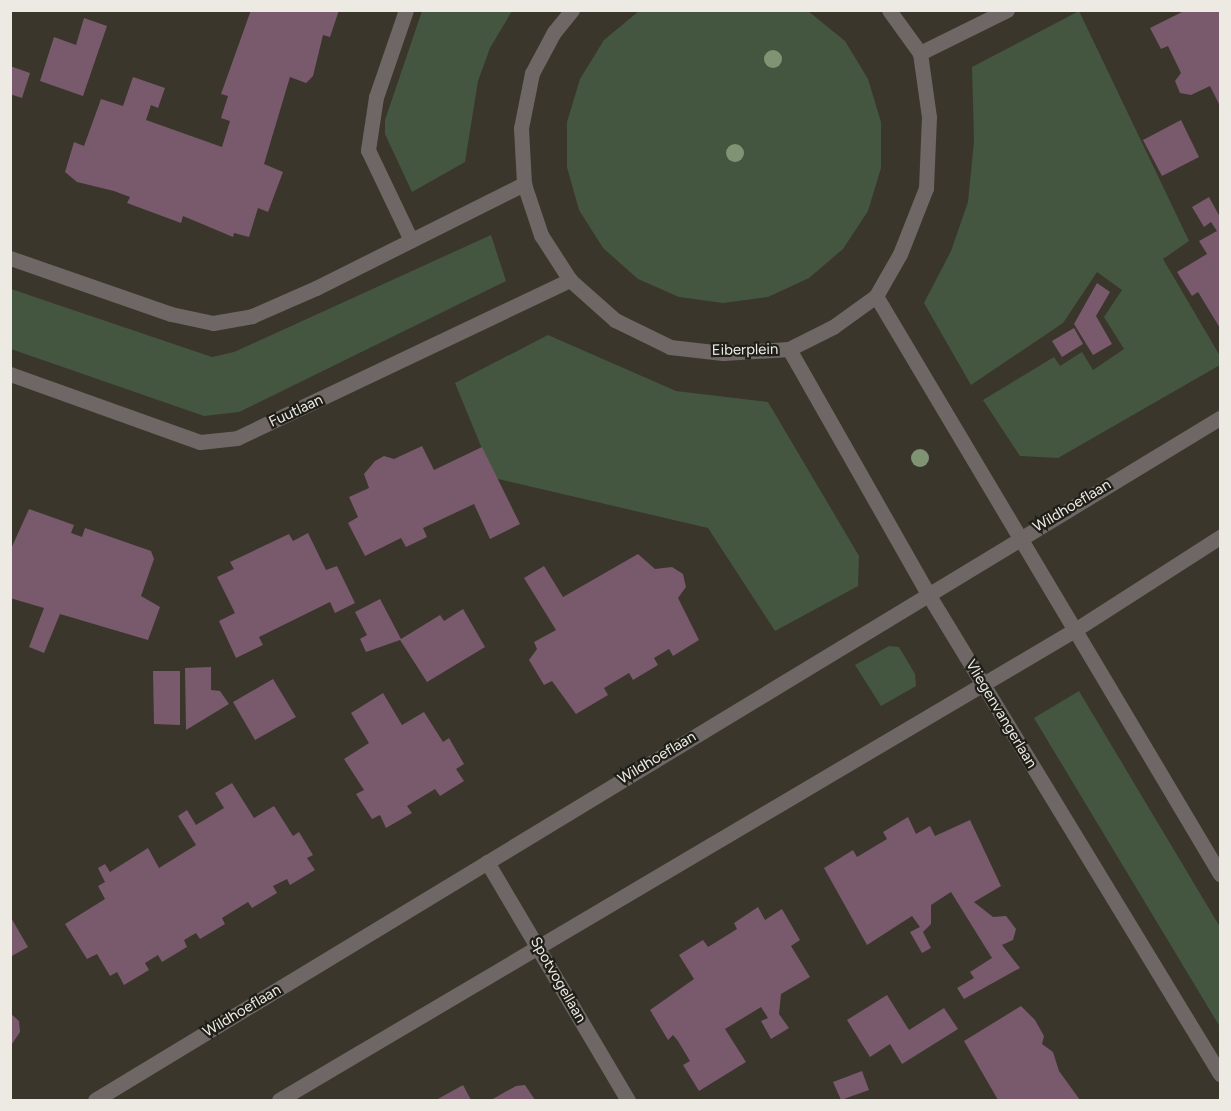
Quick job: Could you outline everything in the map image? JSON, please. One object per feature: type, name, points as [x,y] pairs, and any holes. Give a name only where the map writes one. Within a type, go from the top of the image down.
[{"type":"street","points":[[406,10],[376,97],[368,150],[411,240]]},
{"type":"street","name":"Eiberplein","points":[[572,10],[554,32],[532,73],[521,128],[524,184],[541,236],[570,280],[615,321],[670,347],[723,353],[789,350],[833,327],[876,296],[900,254],[926,188],[929,117],[920,53],[889,10]]},
{"type":"street","points":[[920,53],[1007,10]]},
{"type":"street","points":[[10,258],[171,314],[213,323],[252,316],[524,184]]},
{"type":"street","name":"Fuutlaan","points":[[10,374],[200,442],[237,438],[570,280]]},
{"type":"street","points":[[876,296],[1078,628],[1221,874]]},
{"type":"street","name":"Vliegenvangerlaan","points":[[789,350],[928,594],[1221,1074]]},
{"type":"street","name":"Wildhoeflaan","points":[[95,1101],[1021,537],[1221,418]]},
{"type":"street","points":[[279,1101],[1078,628],[1221,537]]},
{"type":"street","name":"Spotvogellaan","points":[[487,862],[540,948],[628,1101]]},
{"type":"green space","points":[[422,11],[512,11],[490,48],[478,81],[465,162],[412,192],[385,134],[385,120]]},
{"type":"green space","points":[[639,11],[808,11],[845,41],[868,79],[881,122],[881,168],[868,211],[843,249],[809,278],[768,297],[723,303],[679,297],[638,279],[603,248],[579,210],[567,167],[567,122],[580,79],[604,40]]},
{"type":"green space","points":[[1079,11],[1189,241],[1163,259],[1220,356],[1220,365],[1058,458],[1020,456],[983,400],[1054,357],[1060,366],[1082,352],[1093,370],[1124,349],[1104,317],[1122,290],[1097,272],[1063,323],[971,385],[924,303],[951,251],[968,202],[974,141],[972,67]]},
{"type":"green space","points":[[491,235],[506,281],[239,412],[204,416],[11,349],[11,289],[212,357],[234,352]]},
{"type":"green space","points":[[548,335],[676,391],[768,402],[859,556],[858,586],[775,631],[708,528],[494,478],[455,383]]},
{"type":"green space","points":[[889,646],[899,647],[915,674],[916,686],[881,706],[855,665]]},
{"type":"green space","points":[[1079,691],[1220,927],[1220,1027],[1034,718]]},
{"type":"building","points":[[251,10],[339,10],[330,37],[323,35],[313,76],[306,83],[290,77],[264,164],[283,172],[268,212],[258,208],[249,237],[234,233],[233,237],[183,216],[181,223],[127,203],[130,197],[77,182],[65,172],[74,142],[84,146],[101,99],[123,106],[133,77],[165,88],[158,108],[151,105],[146,120],[222,147],[230,121],[221,118],[228,96],[221,94]]},
{"type":"building","points":[[1186,10],[1220,10],[1220,106],[1210,86],[1191,95],[1180,93],[1175,81],[1181,73],[1168,46],[1161,49],[1150,28]]},
{"type":"building","points":[[84,18],[107,26],[83,96],[40,81],[54,37],[76,45]]},
{"type":"building","points":[[10,66],[30,73],[22,98],[10,94]]},
{"type":"building","points":[[1181,120],[1199,157],[1162,176],[1143,140]]},
{"type":"building","points":[[1209,197],[1220,217],[1220,328],[1198,292],[1192,296],[1177,272],[1207,254],[1199,241],[1217,231],[1211,222],[1204,227],[1192,207]]},
{"type":"building","points":[[1097,283],[1110,292],[1096,316],[1112,344],[1093,355],[1074,324]]},
{"type":"building","points":[[1074,328],[1083,344],[1062,357],[1052,341]]},
{"type":"building","points":[[422,446],[434,470],[482,447],[520,524],[490,539],[474,504],[423,528],[427,537],[406,547],[401,538],[365,556],[348,523],[358,517],[349,497],[369,488],[364,474],[375,461],[384,456],[394,459]]},
{"type":"building","points":[[29,509],[74,525],[71,533],[82,537],[85,528],[151,551],[154,559],[141,596],[160,607],[148,640],[60,614],[44,653],[29,647],[44,608],[10,598],[10,551]]},
{"type":"building","points":[[308,533],[326,570],[337,566],[355,603],[335,613],[330,602],[259,637],[263,645],[236,658],[219,621],[235,613],[217,577],[234,569],[230,562],[289,534],[293,541]]},
{"type":"building","points":[[638,554],[655,569],[672,567],[683,574],[686,587],[678,598],[699,640],[673,656],[669,649],[654,658],[658,665],[633,680],[629,673],[604,688],[608,695],[576,714],[552,681],[544,685],[529,660],[537,649],[534,642],[556,630],[524,578],[544,566],[563,597]]},
{"type":"building","points":[[380,599],[401,639],[440,615],[444,621],[463,609],[485,647],[427,682],[400,640],[366,652],[360,639],[367,635],[355,612]]},
{"type":"building","points":[[211,667],[211,690],[220,691],[229,704],[186,730],[185,668]]},
{"type":"building","points":[[153,671],[180,671],[180,725],[154,724]]},
{"type":"building","points":[[273,679],[296,717],[255,740],[233,702]]},
{"type":"building","points":[[383,693],[402,725],[424,712],[443,742],[449,738],[464,764],[456,769],[464,781],[440,796],[435,789],[407,806],[412,813],[386,828],[380,815],[372,819],[356,794],[364,790],[344,759],[369,743],[351,713]]},
{"type":"building","points":[[232,783],[254,818],[274,806],[293,836],[299,832],[313,855],[307,858],[315,870],[290,885],[287,879],[273,886],[277,893],[252,908],[248,902],[222,918],[225,924],[200,939],[196,933],[184,940],[187,947],[162,962],[158,955],[145,963],[149,970],[124,985],[117,972],[110,976],[97,954],[87,959],[65,924],[105,899],[98,886],[105,882],[98,868],[105,864],[110,872],[148,848],[159,868],[196,845],[178,816],[187,810],[196,825],[224,808],[215,793]]},
{"type":"building","points":[[908,817],[916,834],[930,826],[935,836],[970,820],[1001,886],[974,902],[993,917],[1006,916],[1016,929],[1013,940],[1002,945],[1020,968],[964,999],[957,988],[974,978],[970,972],[992,958],[951,892],[931,905],[931,924],[923,932],[931,948],[922,953],[910,932],[920,927],[912,916],[867,945],[824,868],[853,850],[857,857],[887,839],[883,832]]},
{"type":"building","points":[[758,907],[765,920],[782,909],[800,940],[791,946],[810,977],[781,994],[779,1014],[789,1028],[771,1039],[761,1021],[768,1018],[761,1007],[725,1029],[746,1062],[699,1091],[683,1065],[690,1061],[678,1041],[673,1035],[668,1040],[650,1010],[694,979],[679,955],[703,940],[708,947],[737,929],[734,923]]},
{"type":"building","points":[[10,916],[28,947],[10,957]]},
{"type":"building","points":[[887,995],[909,1030],[944,1008],[958,1029],[902,1064],[890,1044],[870,1057],[847,1020]]},
{"type":"building","points":[[1021,1006],[1035,1020],[1044,1036],[1042,1044],[1053,1052],[1059,1071],[1080,1100],[998,1100],[964,1041]]},
{"type":"building","points":[[10,1013],[19,1021],[20,1032],[10,1047]]},
{"type":"building","points":[[862,1071],[869,1090],[841,1100],[833,1082]]},
{"type":"building","points":[[463,1085],[471,1100],[436,1100]]},
{"type":"building","points":[[525,1085],[535,1100],[491,1100],[516,1086]]}]
